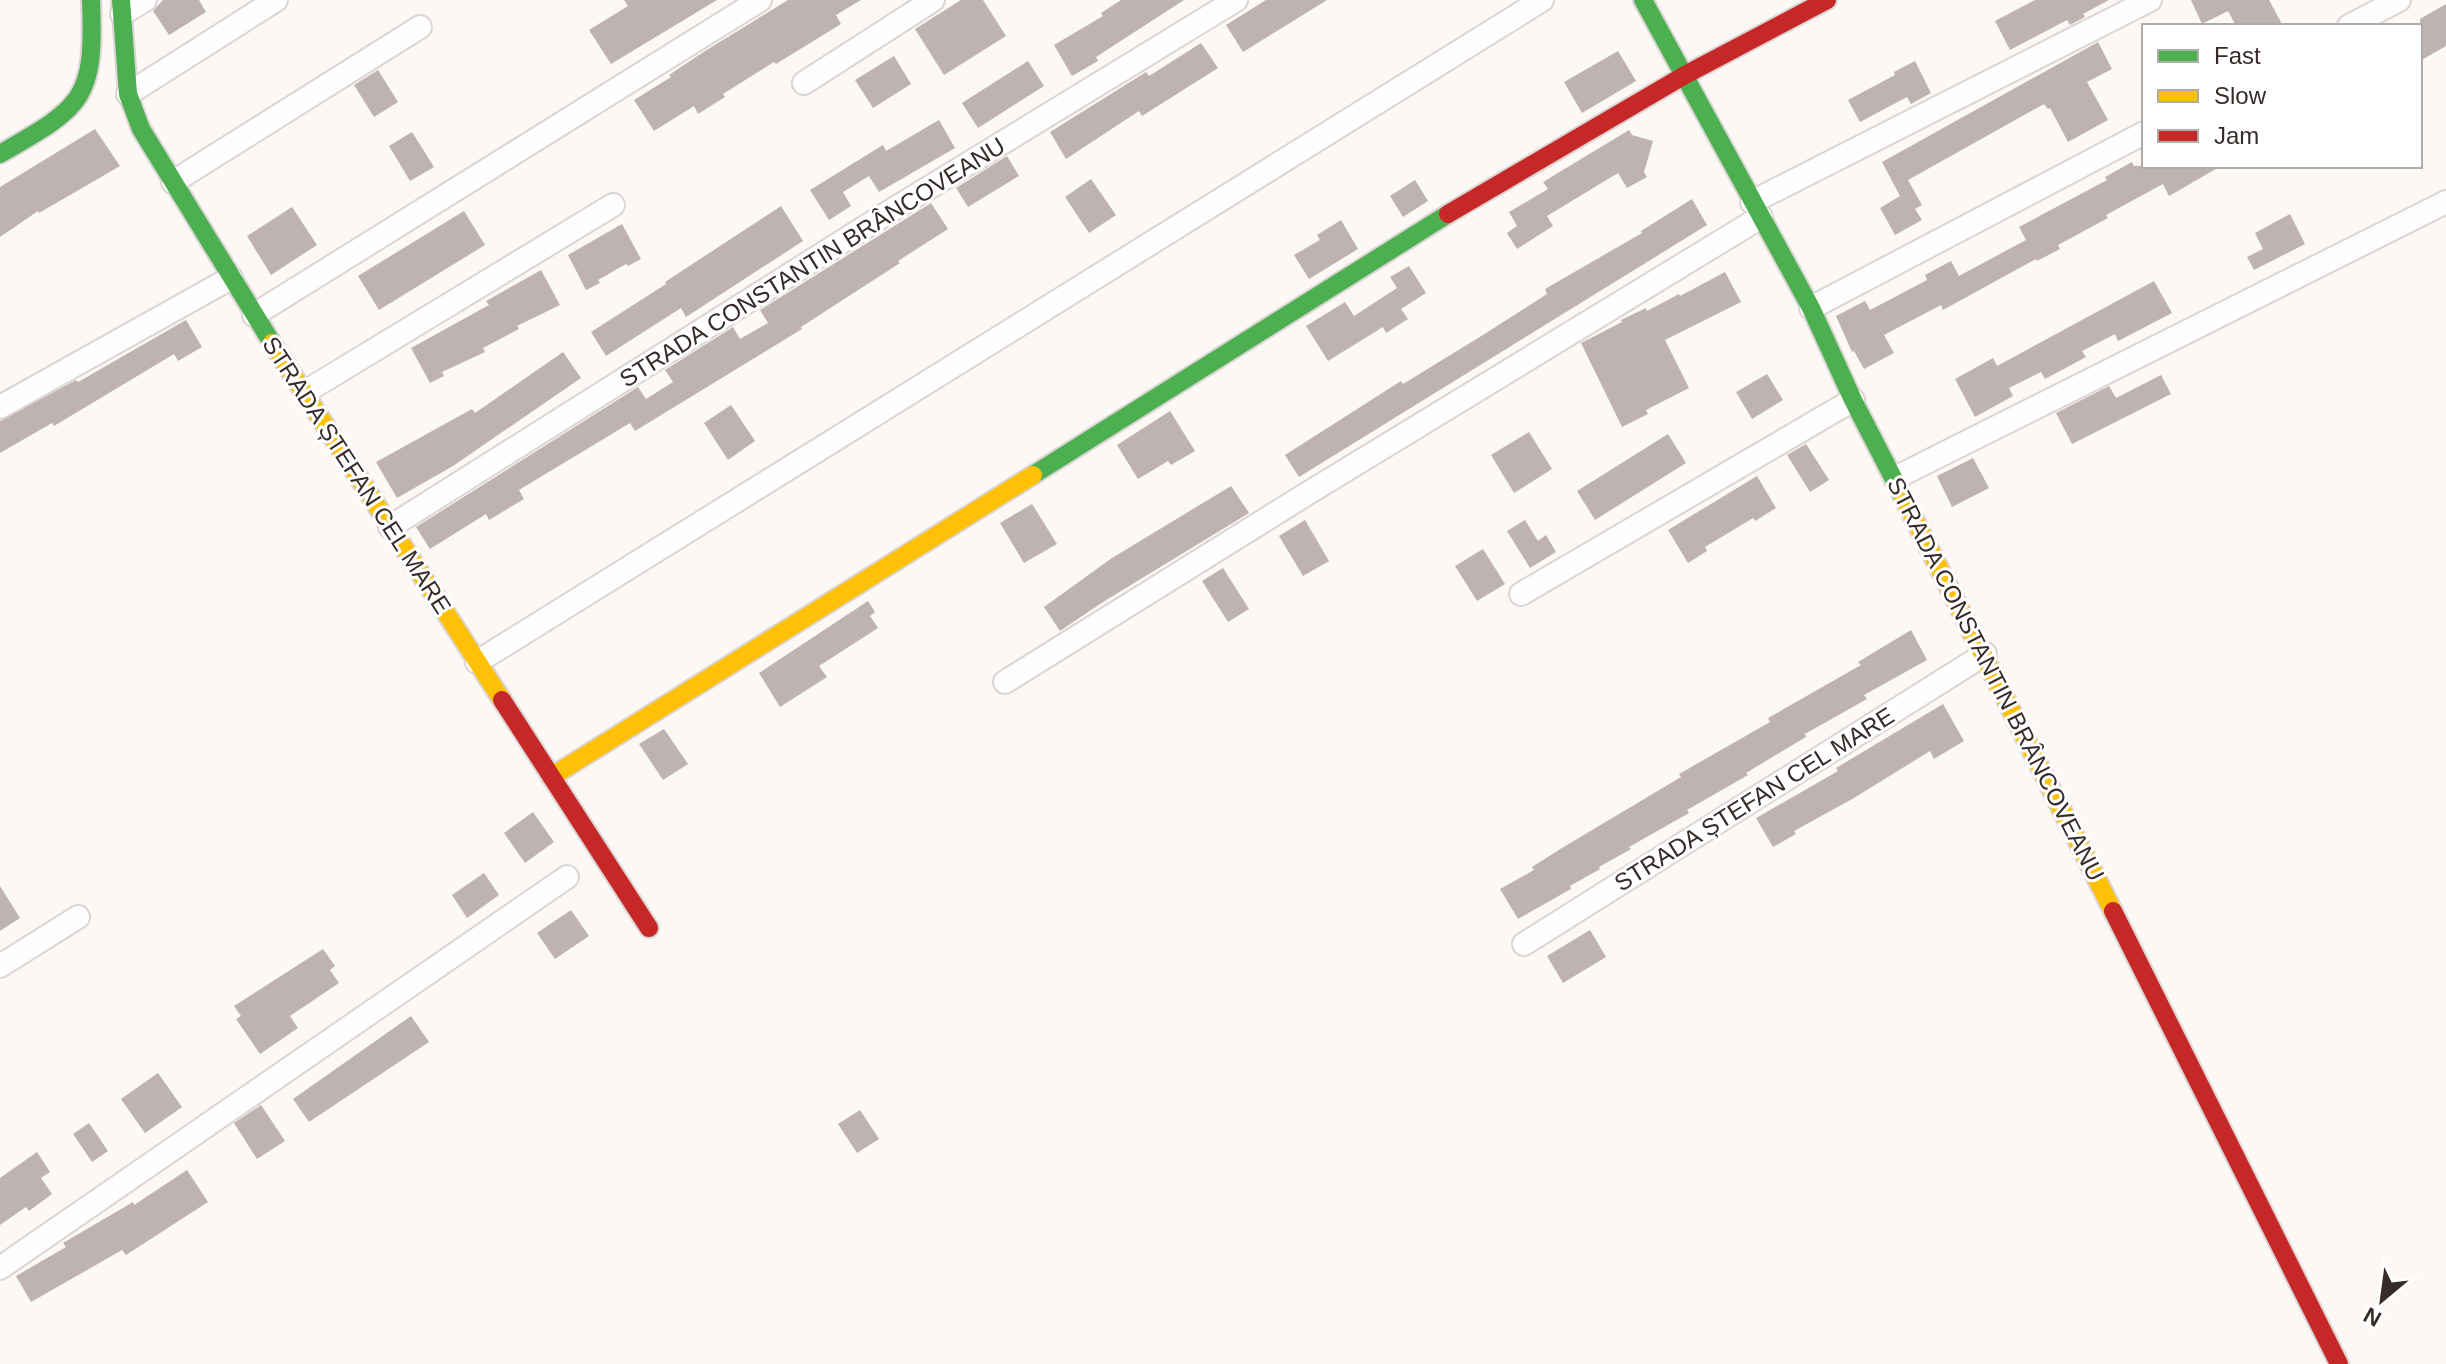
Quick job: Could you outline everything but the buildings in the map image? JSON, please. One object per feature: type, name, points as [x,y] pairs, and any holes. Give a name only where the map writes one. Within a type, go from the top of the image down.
[{"type":"street","points":[[0,154],[56,122],[79,100],[88,81],[91,64],[91,0]]},
{"type":"street","points":[[122,7],[145,0]]},
{"type":"street","points":[[128,94],[276,0]]},
{"type":"street","points":[[254,315],[760,0]]},
{"type":"street","points":[[804,83],[933,0]]},
{"type":"street","name":"STRADA CONSTANTIN BRÂNCOVEANU","points":[[390,527],[889,212],[1236,0]]},
{"type":"street","points":[[477,662],[1542,0]]},
{"type":"street","name":"STRADA CONSTANTIN BRÂNCOVEANU","points":[[1643,0],[1811,308],[1853,400],[1985,654],[2339,1364]]},
{"type":"street","points":[[551,777],[1457,209],[1685,75],[1827,0]]},
{"type":"street","points":[[1005,682],[1757,209],[2150,0]]},
{"type":"street","points":[[2353,24],[2399,0]]},
{"type":"street","name":"STRADA ȘTEFAN CEL MARE","points":[[122,7],[128,94],[141,129],[254,315],[649,928]]},
{"type":"street","points":[[173,182],[420,27]]},
{"type":"street","points":[[1811,308],[2142,134]]},
{"type":"street","points":[[1895,478],[2446,202]]},
{"type":"street","points":[[305,392],[613,205]]},
{"type":"street","points":[[0,407],[231,278]]},
{"type":"street","points":[[1521,594],[1853,400]]},
{"type":"street","name":"STRADA ȘTEFAN CEL MARE","points":[[1524,944],[1985,654]]},
{"type":"street","points":[[0,1268],[567,877]]},
{"type":"street","points":[[0,966],[78,917]]},
{"type":"traffic: fast","points":[[0,154],[50,124],[78,96],[86,80],[90,59],[91,0]]},
{"type":"traffic: fast","points":[[121,0],[128,94],[141,129],[272,343]]},
{"type":"traffic: fast","points":[[1643,0],[1811,308],[1853,400],[1903,497]]},
{"type":"traffic: fast","points":[[1033,475],[1448,214]]},
{"type":"traffic: slow","points":[[272,343],[502,700]]},
{"type":"traffic: slow","points":[[551,777],[1033,475]]},
{"type":"traffic: slow","points":[[1903,497],[2113,911]]},
{"type":"traffic: jam","points":[[1448,214],[1685,75],[1827,0]]},
{"type":"traffic: jam","points":[[502,700],[649,928]]},
{"type":"traffic: jam","points":[[2113,911],[2339,1364]]}]
